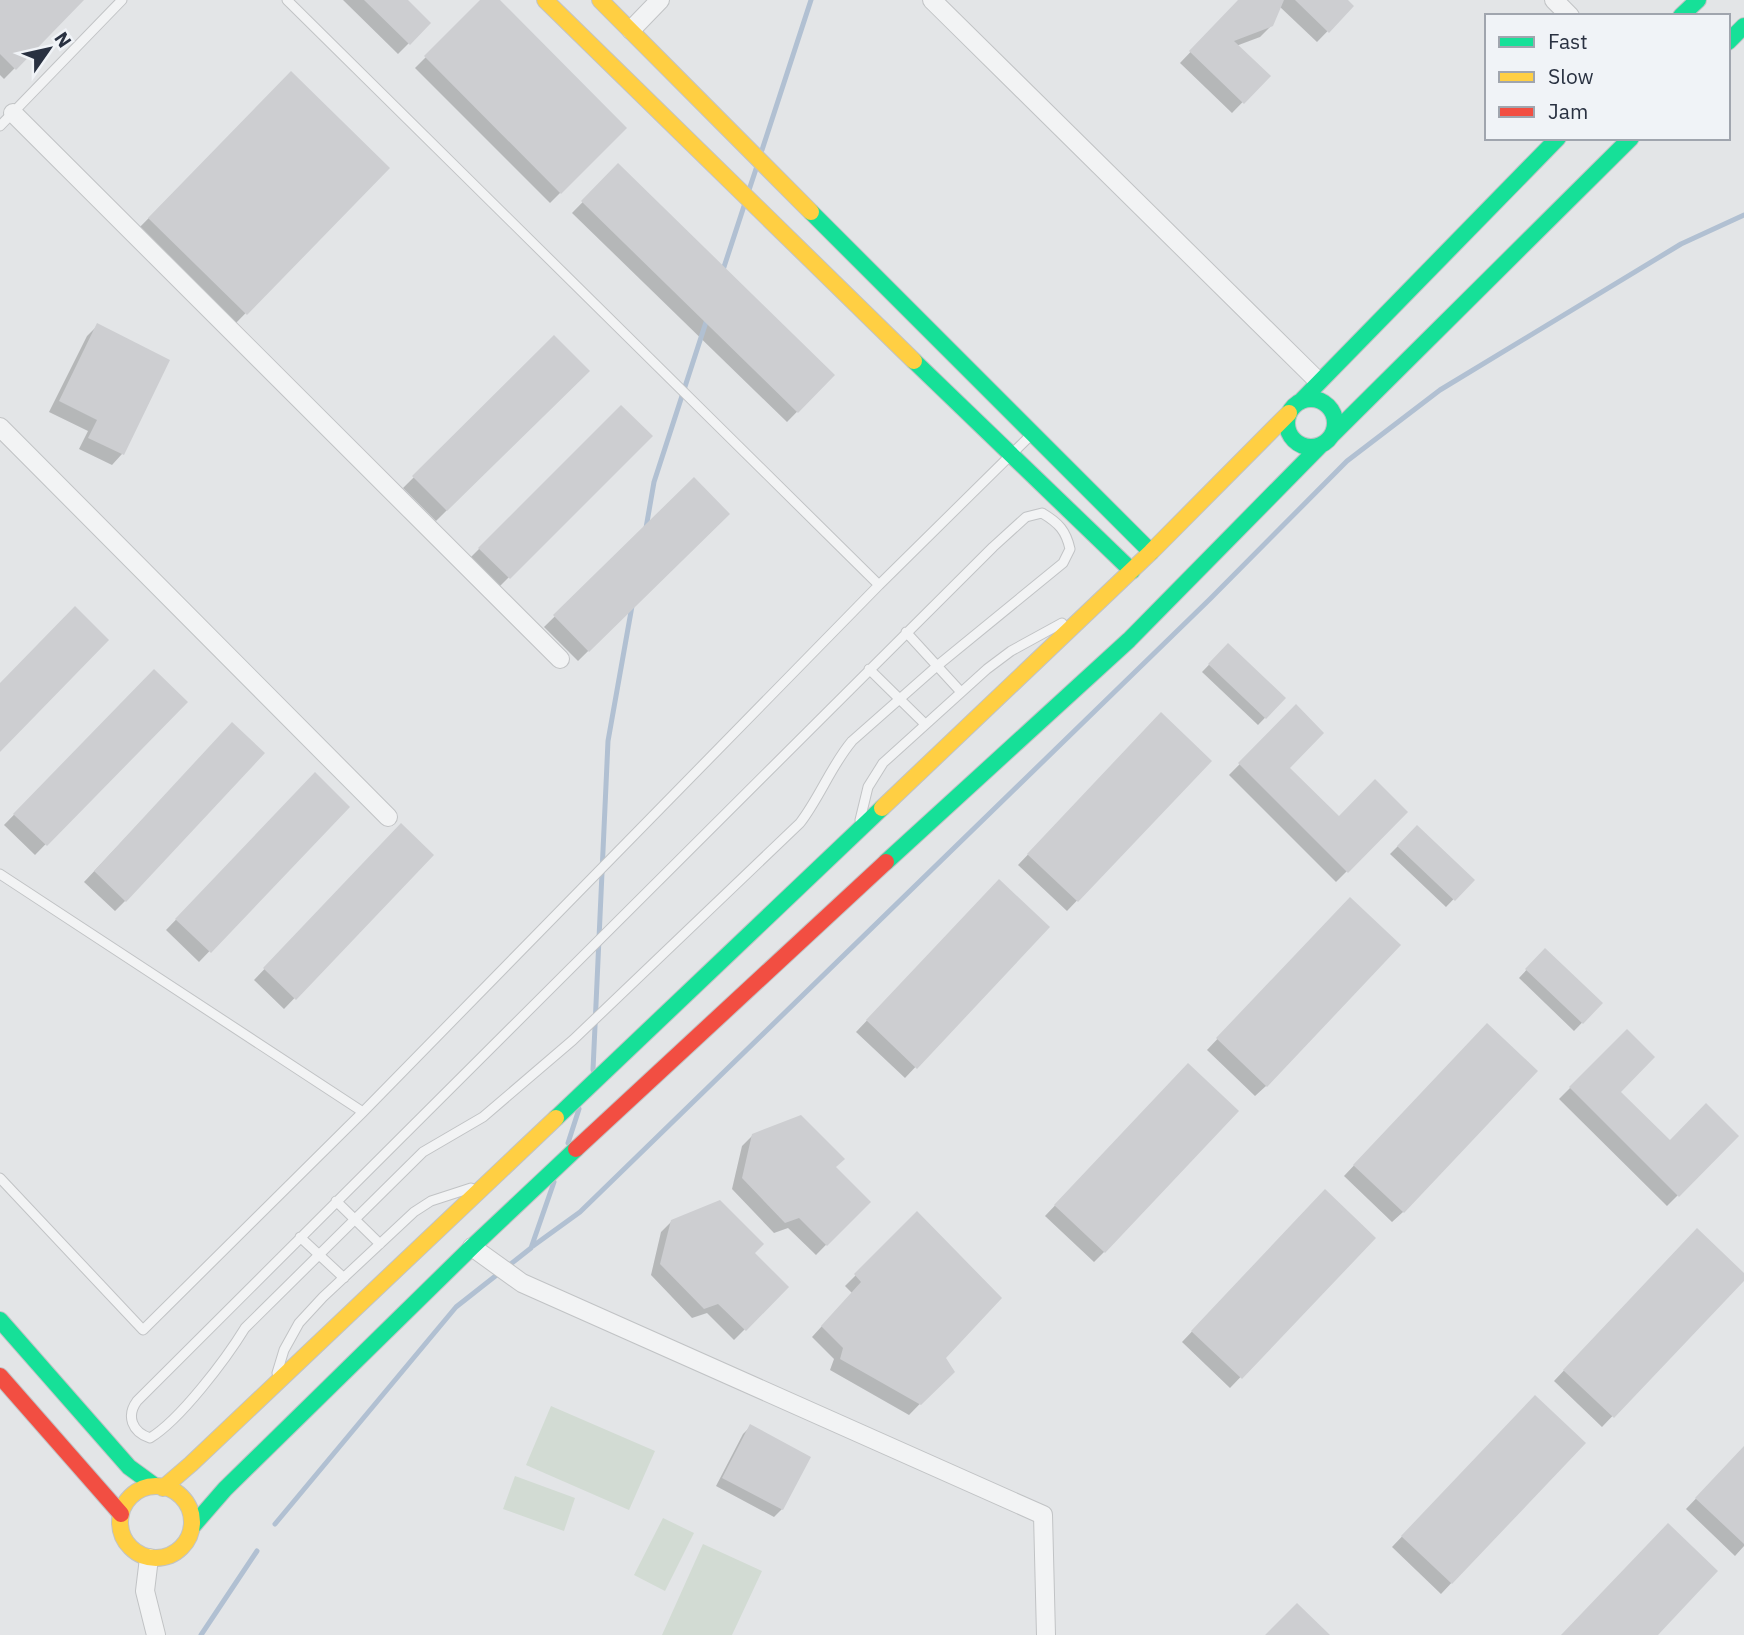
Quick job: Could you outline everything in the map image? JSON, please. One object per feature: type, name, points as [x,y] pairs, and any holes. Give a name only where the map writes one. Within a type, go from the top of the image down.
[{"type":"street","points":[[545,0],[1132,571]]},
{"type":"street","points":[[600,0],[1152,552]]},
{"type":"street","points":[[631,30],[660,0]]},
{"type":"street","points":[[933,0],[1318,381]]},
{"type":"street","points":[[1554,0],[1568,14]]},
{"type":"street","points":[[1683,14],[1698,0]]},
{"type":"street","points":[[1730,40],[1744,26]]},
{"type":"street","points":[[4,120],[560,659]]},
{"type":"street","points":[[0,1320],[129,1467],[159,1487],[178,1494],[186,1503],[191,1514],[191,1527],[188,1539],[181,1548],[171,1555],[149,1558],[129,1546],[120,1525],[125,1503],[143,1488],[159,1487],[191,1464],[1152,552],[1556,140]]},
{"type":"street","points":[[191,1527],[225,1489],[472,1247],[742,993],[1129,640],[1629,140]]},
{"type":"street","points":[[1315,399],[1328,407],[1335,420],[1327,440],[1312,447],[1304,446],[1291,437],[1287,429],[1294,407],[1315,399]]},
{"type":"street","points":[[0,427],[388,817]]},
{"type":"street","points":[[472,1247],[522,1283],[1043,1515],[1046,1635]]},
{"type":"street","points":[[0,1376],[121,1514]]},
{"type":"street","points":[[149,1558],[145,1591],[156,1635]]},
{"type":"lane","points":[[4,120],[122,0]]},
{"type":"lane","points":[[287,0],[879,585]]},
{"type":"lane","points":[[0,1178],[143,1330],[363,1112],[879,585],[1033,433]]},
{"type":"lane","points":[[1042,513],[1057,522],[1066,533],[1070,549],[1063,563],[937,666],[852,741],[842,754],[816,803],[800,823],[573,1040],[483,1117],[423,1152],[245,1328],[230,1353],[167,1425],[150,1438],[141,1435],[130,1418],[131,1409],[137,1401],[906,632],[1026,517],[1042,513]]},
{"type":"lane","points":[[858,831],[869,787],[883,763],[1011,651],[1097,604]]},
{"type":"lane","points":[[906,632],[961,692]]},
{"type":"lane","points":[[869,669],[925,724]]},
{"type":"lane","points":[[0,874],[363,1112]]},
{"type":"lane","points":[[273,1386],[284,1350],[299,1323],[344,1278],[414,1212],[431,1201],[489,1181]]},
{"type":"lane","points":[[336,1201],[380,1244]]},
{"type":"lane","points":[[300,1237],[344,1278]]},
{"type":"shaded area","points":[[551,1406],[655,1451],[629,1510],[526,1465]]},
{"type":"shaded area","points":[[515,1476],[575,1498],[564,1531],[503,1509]]},
{"type":"shaded area","points":[[663,1518],[694,1533],[665,1591],[634,1575]]},
{"type":"shaded area","points":[[703,1544],[762,1571],[732,1635],[662,1635]]},
{"type":"building","points":[[0,0],[84,0],[16,70],[0,54]]},
{"type":"building","points":[[364,0],[408,0],[431,23],[410,45]]},
{"type":"building","points":[[480,0],[500,0],[627,128],[561,194],[424,56]]},
{"type":"building","points":[[1238,0],[1284,0],[1273,26],[1234,41],[1271,76],[1244,104],[1189,51]]},
{"type":"building","points":[[1295,0],[1348,0],[1354,6],[1329,33]]},
{"type":"building","points":[[291,71],[390,168],[247,315],[148,218]]},
{"type":"building","points":[[618,163],[835,375],[798,413],[581,201]]},
{"type":"building","points":[[97,323],[170,360],[124,455],[88,438],[97,420],[59,401]]},
{"type":"building","points":[[554,335],[590,371],[447,511],[412,476]]},
{"type":"building","points":[[621,405],[653,436],[510,579],[478,548]]},
{"type":"building","points":[[694,477],[730,514],[589,652],[553,615]]},
{"type":"building","points":[[75,606],[109,640],[0,752],[0,683]]},
{"type":"building","points":[[1228,643],[1286,698],[1266,719],[1208,664]]},
{"type":"building","points":[[154,669],[188,702],[47,846],[13,814]]},
{"type":"building","points":[[1296,704],[1324,733],[1290,768],[1339,816],[1375,779],[1408,812],[1348,873],[1238,763]]},
{"type":"building","points":[[1161,712],[1212,761],[1078,902],[1027,854]]},
{"type":"building","points":[[232,722],[265,753],[126,902],[94,871]]},
{"type":"building","points":[[315,772],[350,807],[211,953],[175,919]]},
{"type":"building","points":[[401,823],[434,855],[296,1000],[263,968]]},
{"type":"building","points":[[1417,825],[1475,880],[1455,901],[1397,846]]},
{"type":"building","points":[[999,879],[1050,927],[917,1069],[866,1020]]},
{"type":"building","points":[[1350,897],[1401,945],[1267,1087],[1216,1038]]},
{"type":"building","points":[[1545,948],[1603,1003],[1583,1024],[1525,969]]},
{"type":"building","points":[[1487,1023],[1538,1071],[1404,1213],[1353,1165]]},
{"type":"building","points":[[1627,1029],[1655,1057],[1621,1092],[1670,1140],[1706,1103],[1739,1136],[1679,1197],[1569,1087]]},
{"type":"building","points":[[1188,1063],[1239,1111],[1105,1253],[1054,1205]]},
{"type":"building","points":[[801,1115],[845,1159],[836,1167],[871,1202],[827,1246],[799,1218],[785,1223],[742,1178],[752,1134]]},
{"type":"building","points":[[1325,1189],[1376,1238],[1242,1379],[1191,1331]]},
{"type":"building","points":[[720,1200],[764,1244],[755,1253],[789,1287],[746,1331],[718,1304],[704,1309],[660,1264],[671,1220]]},
{"type":"building","points":[[917,1211],[1002,1298],[946,1358],[955,1372],[921,1405],[840,1359],[843,1348],[821,1326],[861,1282],[854,1274]]},
{"type":"building","points":[[1697,1228],[1744,1273],[1744,1281],[1614,1418],[1563,1370]]},
{"type":"building","points":[[1535,1395],[1586,1443],[1452,1584],[1401,1536]]},
{"type":"building","points":[[750,1424],[811,1457],[783,1510],[722,1478]]},
{"type":"building","points":[[1744,1446],[1744,1544],[1695,1498]]},
{"type":"building","points":[[1668,1523],[1718,1571],[1658,1635],[1561,1635]]},
{"type":"building","points":[[1297,1603],[1330,1635],[1265,1635]]},
{"type":"waterway","points":[[762,150],[811,0]]},
{"type":"waterway","points":[[749,190],[757,166]]},
{"type":"waterway","points":[[722,273],[744,206]]},
{"type":"waterway","points":[[533,1246],[580,1212],[1210,599],[1347,461],[1440,390],[1681,244],[1744,215]]},
{"type":"waterway","points":[[646,528],[654,482],[707,319]]},
{"type":"waterway","points":[[593,1070],[608,741],[632,606]]},
{"type":"waterway","points":[[568,1143],[579,1109]]},
{"type":"waterway","points":[[275,1524],[456,1307],[531,1248],[554,1182]]},
{"type":"waterway","points":[[201,1635],[257,1551]]},
{"type":"traffic: fast","points":[[1683,14],[1698,0]]},
{"type":"traffic: fast","points":[[1730,40],[1744,26]]},
{"type":"traffic: fast","points":[[1300,402],[1556,140]]},
{"type":"traffic: fast","points":[[1332,435],[1629,140]]},
{"type":"traffic: fast","points":[[811,212],[1151,552]]},
{"type":"traffic: fast","points":[[914,361],[1132,571]]},
{"type":"traffic: fast","points":[[1311,399],[1328,406],[1335,423],[1328,440],[1311,447],[1294,440],[1287,423],[1294,406],[1311,399]]},
{"type":"traffic: fast","points":[[886,862],[1129,640],[1321,445]]},
{"type":"traffic: fast","points":[[556,1118],[882,808]]},
{"type":"traffic: fast","points":[[192,1527],[225,1489],[576,1149]]},
{"type":"traffic: fast","points":[[0,1320],[129,1467],[155,1486]]},
{"type":"traffic: slow","points":[[545,0],[914,361]]},
{"type":"traffic: slow","points":[[600,0],[811,212]]},
{"type":"traffic: slow","points":[[882,808],[1151,552],[1289,413]]},
{"type":"traffic: slow","points":[[163,1488],[556,1118]]},
{"type":"traffic: slow","points":[[156,1486],[176,1492],[186,1502],[192,1522],[186,1542],[176,1552],[156,1558],[136,1552],[126,1542],[120,1522],[126,1502],[136,1492],[156,1486]]},
{"type":"traffic: jam","points":[[576,1149],[886,862]]},
{"type":"traffic: jam","points":[[0,1376],[121,1514]]}]
